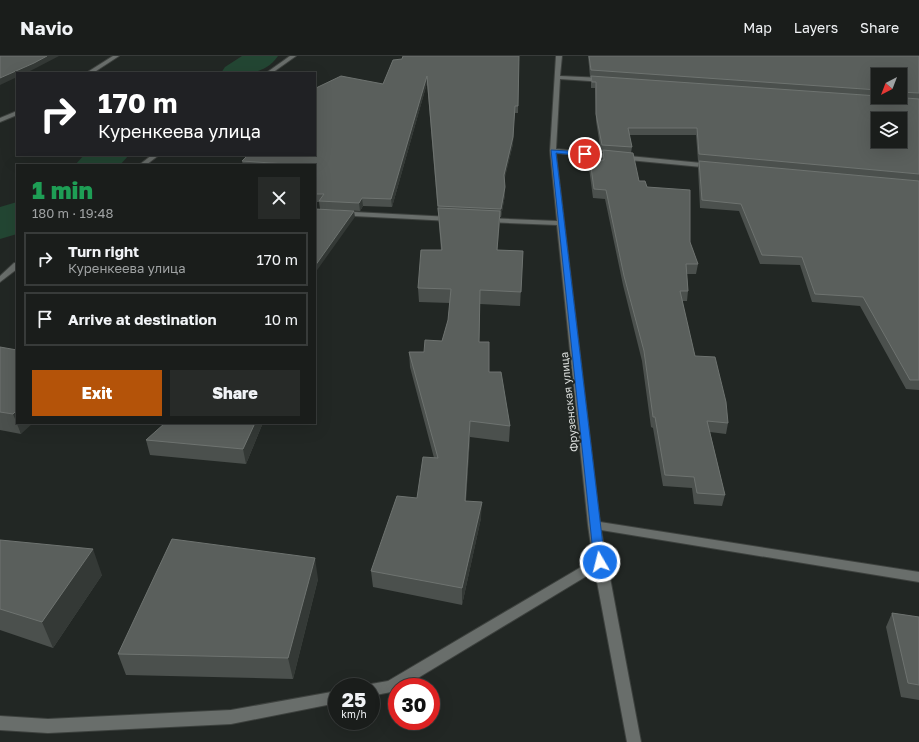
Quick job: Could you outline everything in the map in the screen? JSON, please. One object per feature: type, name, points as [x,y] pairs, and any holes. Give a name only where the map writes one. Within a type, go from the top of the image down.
[{"type":"street","points":[[91,72],[116,56]]},
{"type":"street","points":[[270,72],[293,56]]},
{"type":"street","name":"Фрузенская улица","points":[[559,56],[553,151],[594,525],[634,742]]},
{"type":"street","points":[[558,77],[613,81]]},
{"type":"street","points":[[0,120],[16,113]]},
{"type":"street","points":[[553,151],[720,167]]},
{"type":"street","points":[[143,164],[155,156]]},
{"type":"street","points":[[316,212],[457,219]]},
{"type":"street","points":[[481,220],[561,223]]},
{"type":"street","points":[[0,280],[16,266]]},
{"type":"street","points":[[594,525],[919,577]]},
{"type":"street","points":[[380,689],[391,687],[600,562]]},
{"type":"street","points":[[0,723],[48,726],[231,717],[328,699]]},
{"type":"building","points":[[0,56],[47,56],[0,78]]},
{"type":"building","points":[[403,56],[519,56],[518,106],[515,106],[513,137],[504,175],[505,187],[501,209],[438,206],[427,76],[391,199],[362,198],[359,203],[319,201],[324,194],[316,194],[316,164],[286,164],[242,161],[247,156],[316,156],[316,88],[341,76],[383,84],[393,60],[402,59]]},
{"type":"building","points":[[589,56],[919,56],[919,93],[907,92],[907,68],[871,68],[871,90],[591,70]]},
{"type":"building","points":[[591,76],[871,96],[871,104],[907,104],[907,98],[919,99],[919,174],[699,154],[697,128],[628,128],[632,147],[602,145],[596,114],[596,82],[592,82]]},
{"type":"building","points":[[603,150],[633,153],[639,181],[645,181],[647,187],[690,190],[690,242],[698,264],[686,264],[688,291],[680,291],[695,356],[715,357],[726,402],[728,423],[707,421],[725,495],[697,493],[694,477],[665,475],[655,417],[653,417],[644,351],[624,276],[606,190],[594,189],[590,160],[604,160]]},
{"type":"building","points":[[699,161],[919,181],[919,380],[910,380],[863,297],[815,294],[802,257],[762,255],[741,204],[702,200]]},
{"type":"building","points":[[438,208],[500,211],[497,250],[523,251],[521,292],[480,290],[479,342],[489,342],[489,372],[501,372],[510,426],[470,421],[465,501],[482,502],[462,588],[371,571],[397,496],[417,498],[423,457],[438,458],[409,352],[424,352],[425,340],[442,341],[448,320],[451,289],[418,288],[421,250],[442,250]]},
{"type":"building","points":[[316,209],[354,211],[316,265]]},
{"type":"building","points":[[0,347],[16,350],[16,411],[13,414],[0,412]]},
{"type":"building","points":[[164,424],[255,424],[243,449],[146,440]]},
{"type":"building","points":[[172,539],[315,558],[288,658],[118,654]]},
{"type":"building","points":[[0,540],[93,549],[42,622],[0,609]]},
{"type":"building","points":[[892,613],[919,617],[919,685],[908,683]]},
{"type":"waterway","points":[[238,72],[263,56]]},
{"type":"waterway","points":[[96,164],[108,156]]},
{"type":"waterway","points":[[0,226],[16,216]]},
{"type":"route","points":[[585,154],[553,151],[594,525],[600,562]]}]
